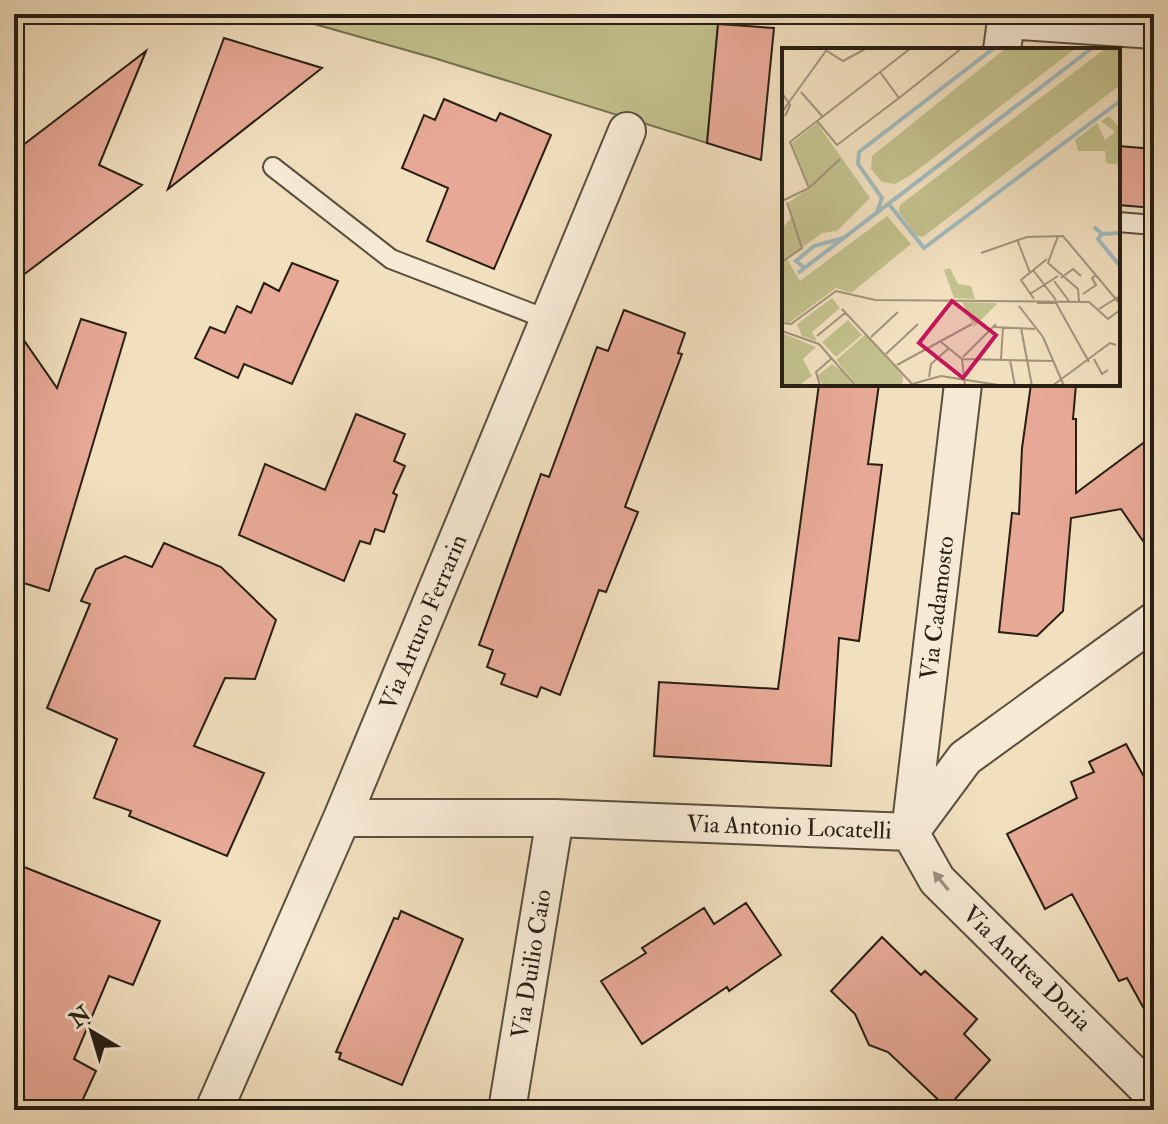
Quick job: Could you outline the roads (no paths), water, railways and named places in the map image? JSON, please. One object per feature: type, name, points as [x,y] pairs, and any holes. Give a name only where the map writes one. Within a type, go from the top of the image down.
[{"type":"street","points":[[1005,28],[1154,30]]},
{"type":"street","name":"Via Arturo Ferrarin","points":[[214,1110],[342,818],[627,131]]},
{"type":"street","name":"Via Cadamosto","points":[[910,832],[963,386]]},
{"type":"street","name":"Via Antonio Locatelli","points":[[342,818],[555,818],[910,832],[965,758],[1154,621]]},
{"type":"street","name":"Via Duilio Caio","points":[[507,1110],[555,818]]},
{"type":"street","name":"Via Andrea Doria","points":[[910,832],[937,880],[1154,1095]]},
{"type":"lane","points":[[273,167],[391,259],[549,320]]},
{"type":"lane","points":[[1120,222],[1154,225]]}]
